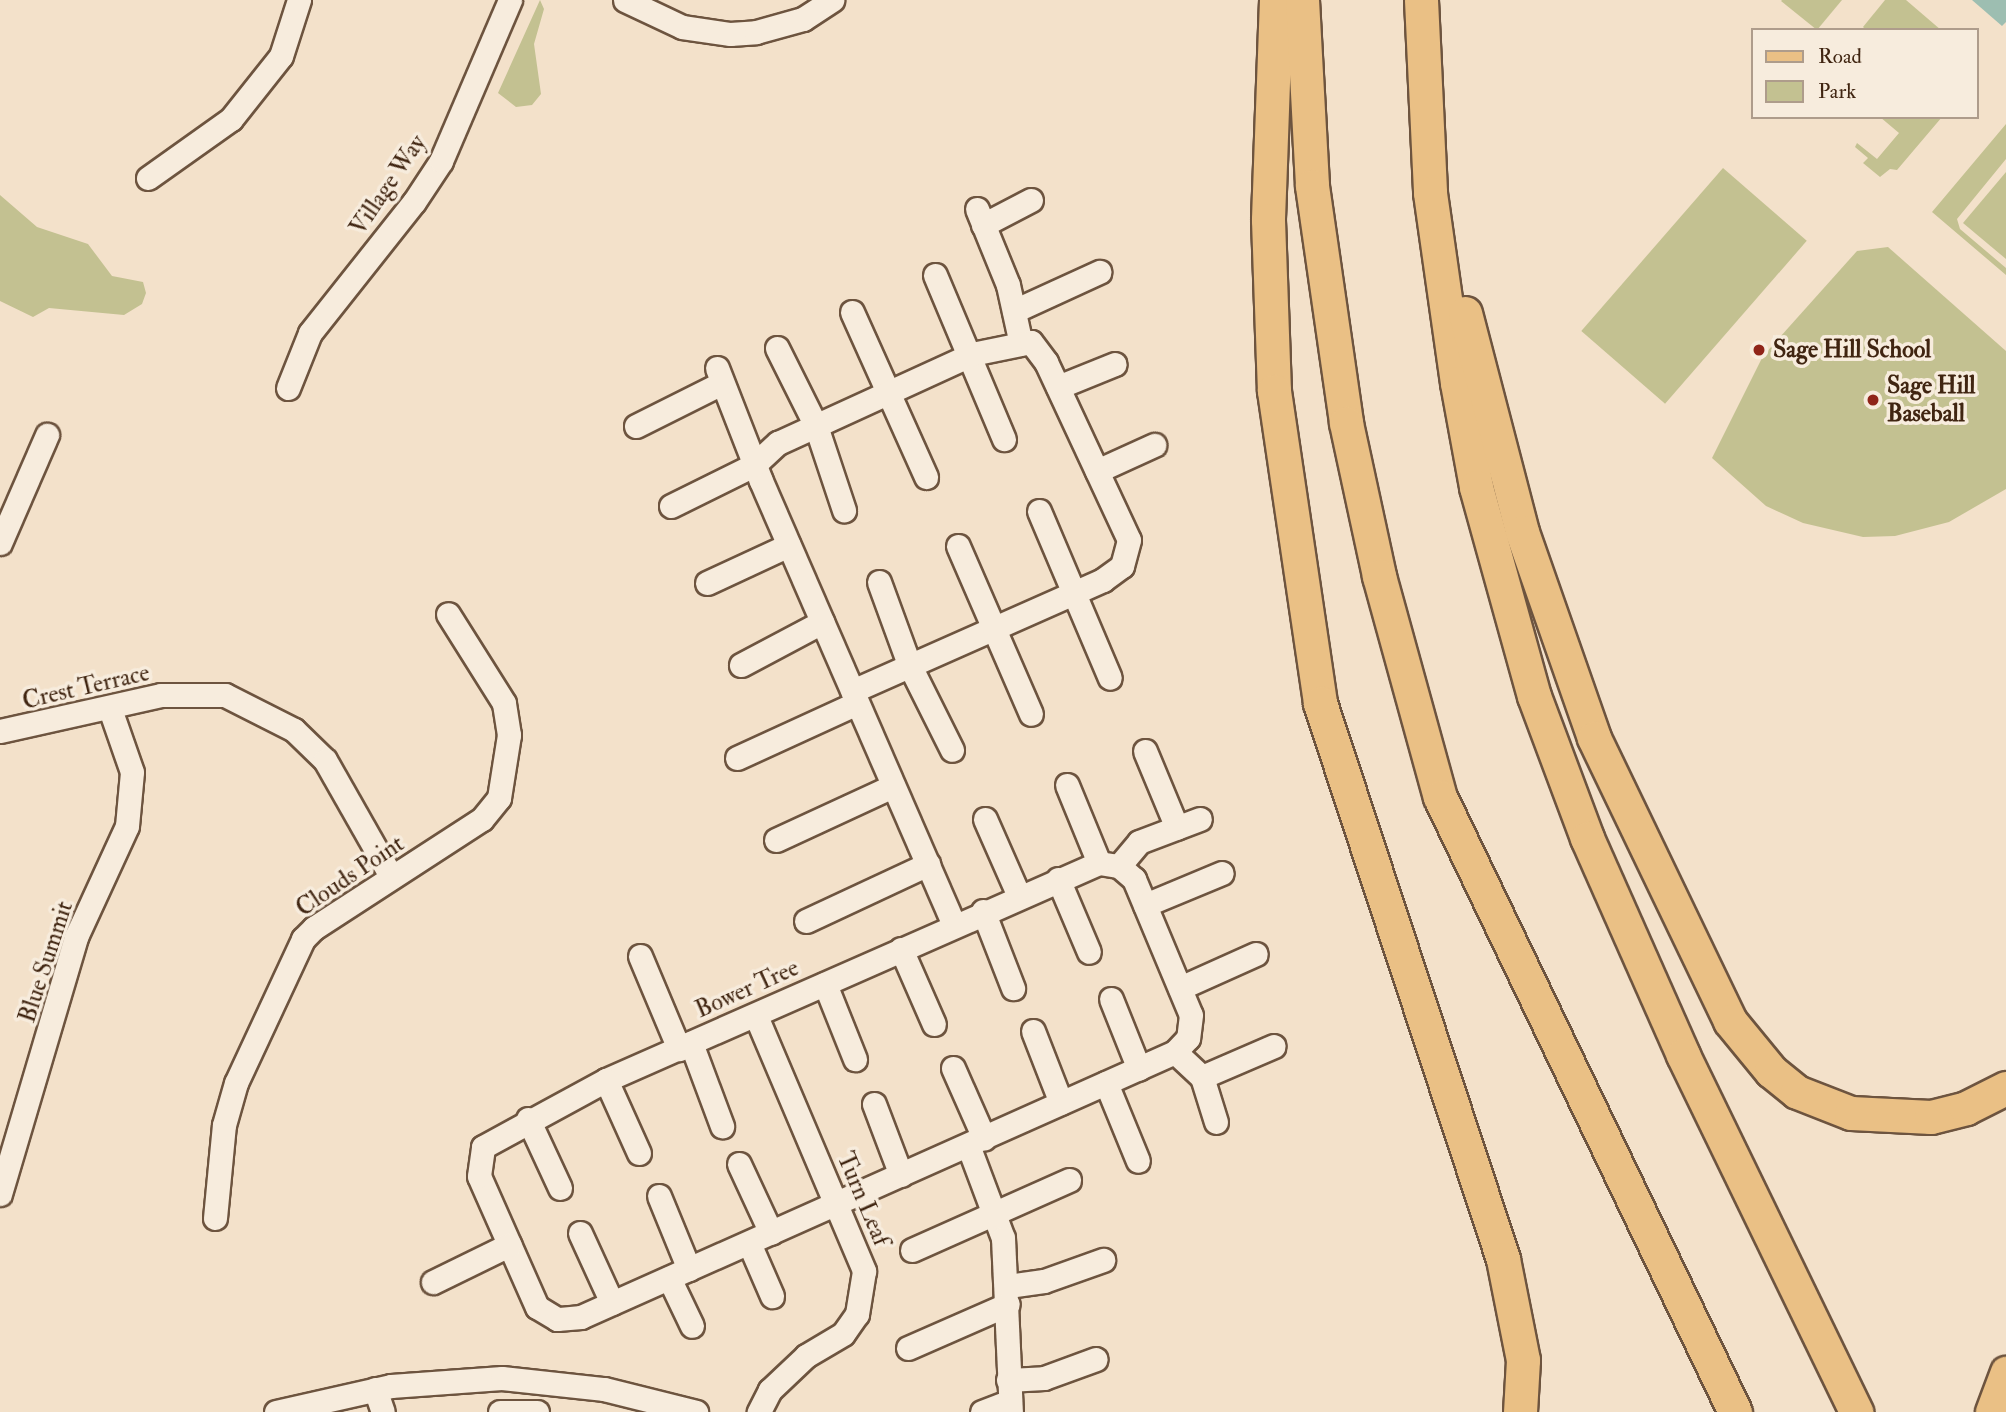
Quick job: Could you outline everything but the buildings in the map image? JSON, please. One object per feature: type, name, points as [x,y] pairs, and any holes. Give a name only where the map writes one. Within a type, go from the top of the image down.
[{"type":"highway","points":[[1276,0],[1268,220],[1274,391],[1287,508],[1320,703],[1503,1259],[1522,1360],[1520,1412]]},
{"type":"highway","points":[[1302,0],[1312,186],[1346,423],[1380,576],[1440,797],[1735,1412]]},
{"type":"highway","points":[[1421,0],[1425,123],[1436,239],[1476,487],[1534,696],[1587,838],[1683,1055],[1856,1412]]},
{"type":"highway","points":[[1436,239],[1462,301],[1522,532],[1594,738],[1730,1021],[1771,1071],[1797,1092],[1852,1113],[1931,1117],[1966,1108],[2006,1088]]},
{"type":"main road","points":[[1991,1412],[2006,1372]]},
{"type":"street","points":[[148,178],[231,119],[281,56],[299,0]]},
{"type":"street","name":"Village Way","points":[[288,388],[310,332],[414,202],[441,161],[510,0]]},
{"type":"street","points":[[625,0],[682,27],[730,34],[756,32],[803,19],[832,0]]},
{"type":"street","points":[[737,758],[855,697],[909,664],[1074,593],[1122,566],[1129,540],[1058,387],[1026,343],[1008,285],[980,217],[1031,200]]},
{"type":"street","points":[[1014,311],[1099,272]]},
{"type":"street","points":[[935,275],[972,354],[1004,439]]},
{"type":"street","points":[[852,312],[892,393],[926,477]]},
{"type":"street","points":[[671,506],[754,465],[778,443],[972,354],[1026,343]]},
{"type":"street","points":[[777,348],[816,426],[844,510]]},
{"type":"street","points":[[1058,387],[1115,365]]},
{"type":"street","points":[[636,426],[720,376],[754,465],[953,923]]},
{"type":"street","points":[[0,543],[47,435]]},
{"type":"street","points":[[1097,471],[1154,445]]},
{"type":"street","points":[[1039,511],[1111,678]]},
{"type":"street","points":[[707,583],[789,545]]},
{"type":"street","points":[[958,546],[1031,714]]},
{"type":"street","points":[[880,582],[909,664],[952,750]]},
{"type":"street","name":"Clouds Point","points":[[215,1218],[224,1125],[236,1083],[288,964],[314,928],[391,876],[482,820],[499,798],[505,780],[509,735],[504,704],[448,614]]},
{"type":"street","points":[[741,665],[822,622]]},
{"type":"street","name":"Crest Terrace","points":[[0,731],[110,709],[161,695],[225,695],[294,730],[324,760],[391,876]]},
{"type":"street","name":"Blue Summit","points":[[0,1194],[76,937],[127,826],[132,772],[110,709]]},
{"type":"street","points":[[1145,751],[1177,828]]},
{"type":"street","points":[[433,1282],[509,1245],[537,1307],[557,1319],[581,1317],[838,1205],[1175,1052],[1188,1038],[1191,1015],[1180,988],[1134,879],[1109,864],[1066,785]]},
{"type":"street","points":[[776,840],[893,786]]},
{"type":"street","points":[[1109,864],[1139,842],[1200,819]]},
{"type":"street","points":[[985,820],[1019,896]]},
{"type":"street","points":[[806,921],[928,864]]},
{"type":"street","name":"Bower Tree","points":[[509,1245],[479,1176],[482,1147],[528,1119],[606,1080],[756,1016],[953,923],[1058,880],[1109,864]]},
{"type":"street","points":[[1145,905],[1222,873]]},
{"type":"street","points":[[1058,880],[1089,952]]},
{"type":"street","points":[[983,911],[1013,988]]},
{"type":"street","points":[[901,948],[934,1024]]},
{"type":"street","points":[[1180,988],[1256,954]]},
{"type":"street","name":"Bower Tree","points":[[640,956],[722,1126]]},
{"type":"street","name":"Bower Tree","points":[[825,984],[855,1059]]},
{"type":"street","points":[[1111,999],[1139,1069]]},
{"type":"street","name":"Turn Leaf","points":[[756,1016],[864,1270],[857,1314],[843,1334],[806,1356],[770,1390],[759,1412]]},
{"type":"street","points":[[1033,1031],[1061,1103]]},
{"type":"street","points":[[1202,1077],[1274,1046]]},
{"type":"street","points":[[1175,1052],[1202,1077],[1216,1122]]},
{"type":"street","points":[[954,1068],[1003,1238],[1008,1295],[1009,1398]]},
{"type":"street","points":[[606,1080],[639,1153]]},
{"type":"street","points":[[1105,1083],[1138,1161]]},
{"type":"street","points":[[874,1104],[901,1175]]},
{"type":"street","points":[[528,1119],[560,1188]]},
{"type":"street","points":[[739,1164],[771,1233]]},
{"type":"street","points":[[912,1250],[1069,1180]]},
{"type":"street","points":[[659,1196],[692,1326]]},
{"type":"street","points":[[580,1233],[612,1303]]},
{"type":"street","points":[[749,1243],[772,1296]]},
{"type":"street","points":[[908,1348],[1008,1295],[1102,1260]]},
{"type":"street","points":[[982,1412],[1044,1378],[1096,1359]]},
{"type":"street","points":[[275,1412],[375,1389],[502,1378],[604,1389],[695,1412]]},
{"type":"street","points":[[375,1389],[383,1412]]},
{"type":"street","points":[[500,1412],[537,1412]]},
{"type":"green space","points":[[540,0],[544,9],[534,44],[541,94],[532,105],[516,107],[498,93]]},
{"type":"green space","points":[[1782,0],[1842,0],[1819,28],[1815,28]]},
{"type":"green space","points":[[1885,0],[1906,0],[1939,28],[1864,28]]},
{"type":"green space","points":[[1882,119],[1940,119],[1897,170],[1890,169],[1880,177],[1863,163],[1868,158],[1855,147],[1857,143],[1877,159],[1899,133]]},
{"type":"green space","points":[[2006,124],[2006,159],[1957,219],[1960,229],[2006,268],[2006,275],[1932,212]]},
{"type":"green space","points":[[1723,168],[1807,241],[1665,404],[1581,331]]},
{"type":"green space","points":[[2006,172],[2006,259],[1963,223]]},
{"type":"green space","points":[[0,195],[37,227],[88,244],[112,276],[143,282],[146,293],[142,304],[124,315],[49,308],[33,317],[0,301]]},
{"type":"green space","name":"Sage Hill Baseball","points":[[1888,247],[2006,351],[2006,489],[1949,522],[1895,536],[1863,537],[1803,523],[1766,506],[1712,458],[1763,356],[1857,251]]},
{"type":"shaded area","points":[[1972,0],[2006,0],[2006,22],[2002,26]]},
{"type":"place","name":"Sage Hill School","points":[[1759,350]]},
{"type":"place","name":"Sage Hill Baseball","points":[[1873,400]]}]
